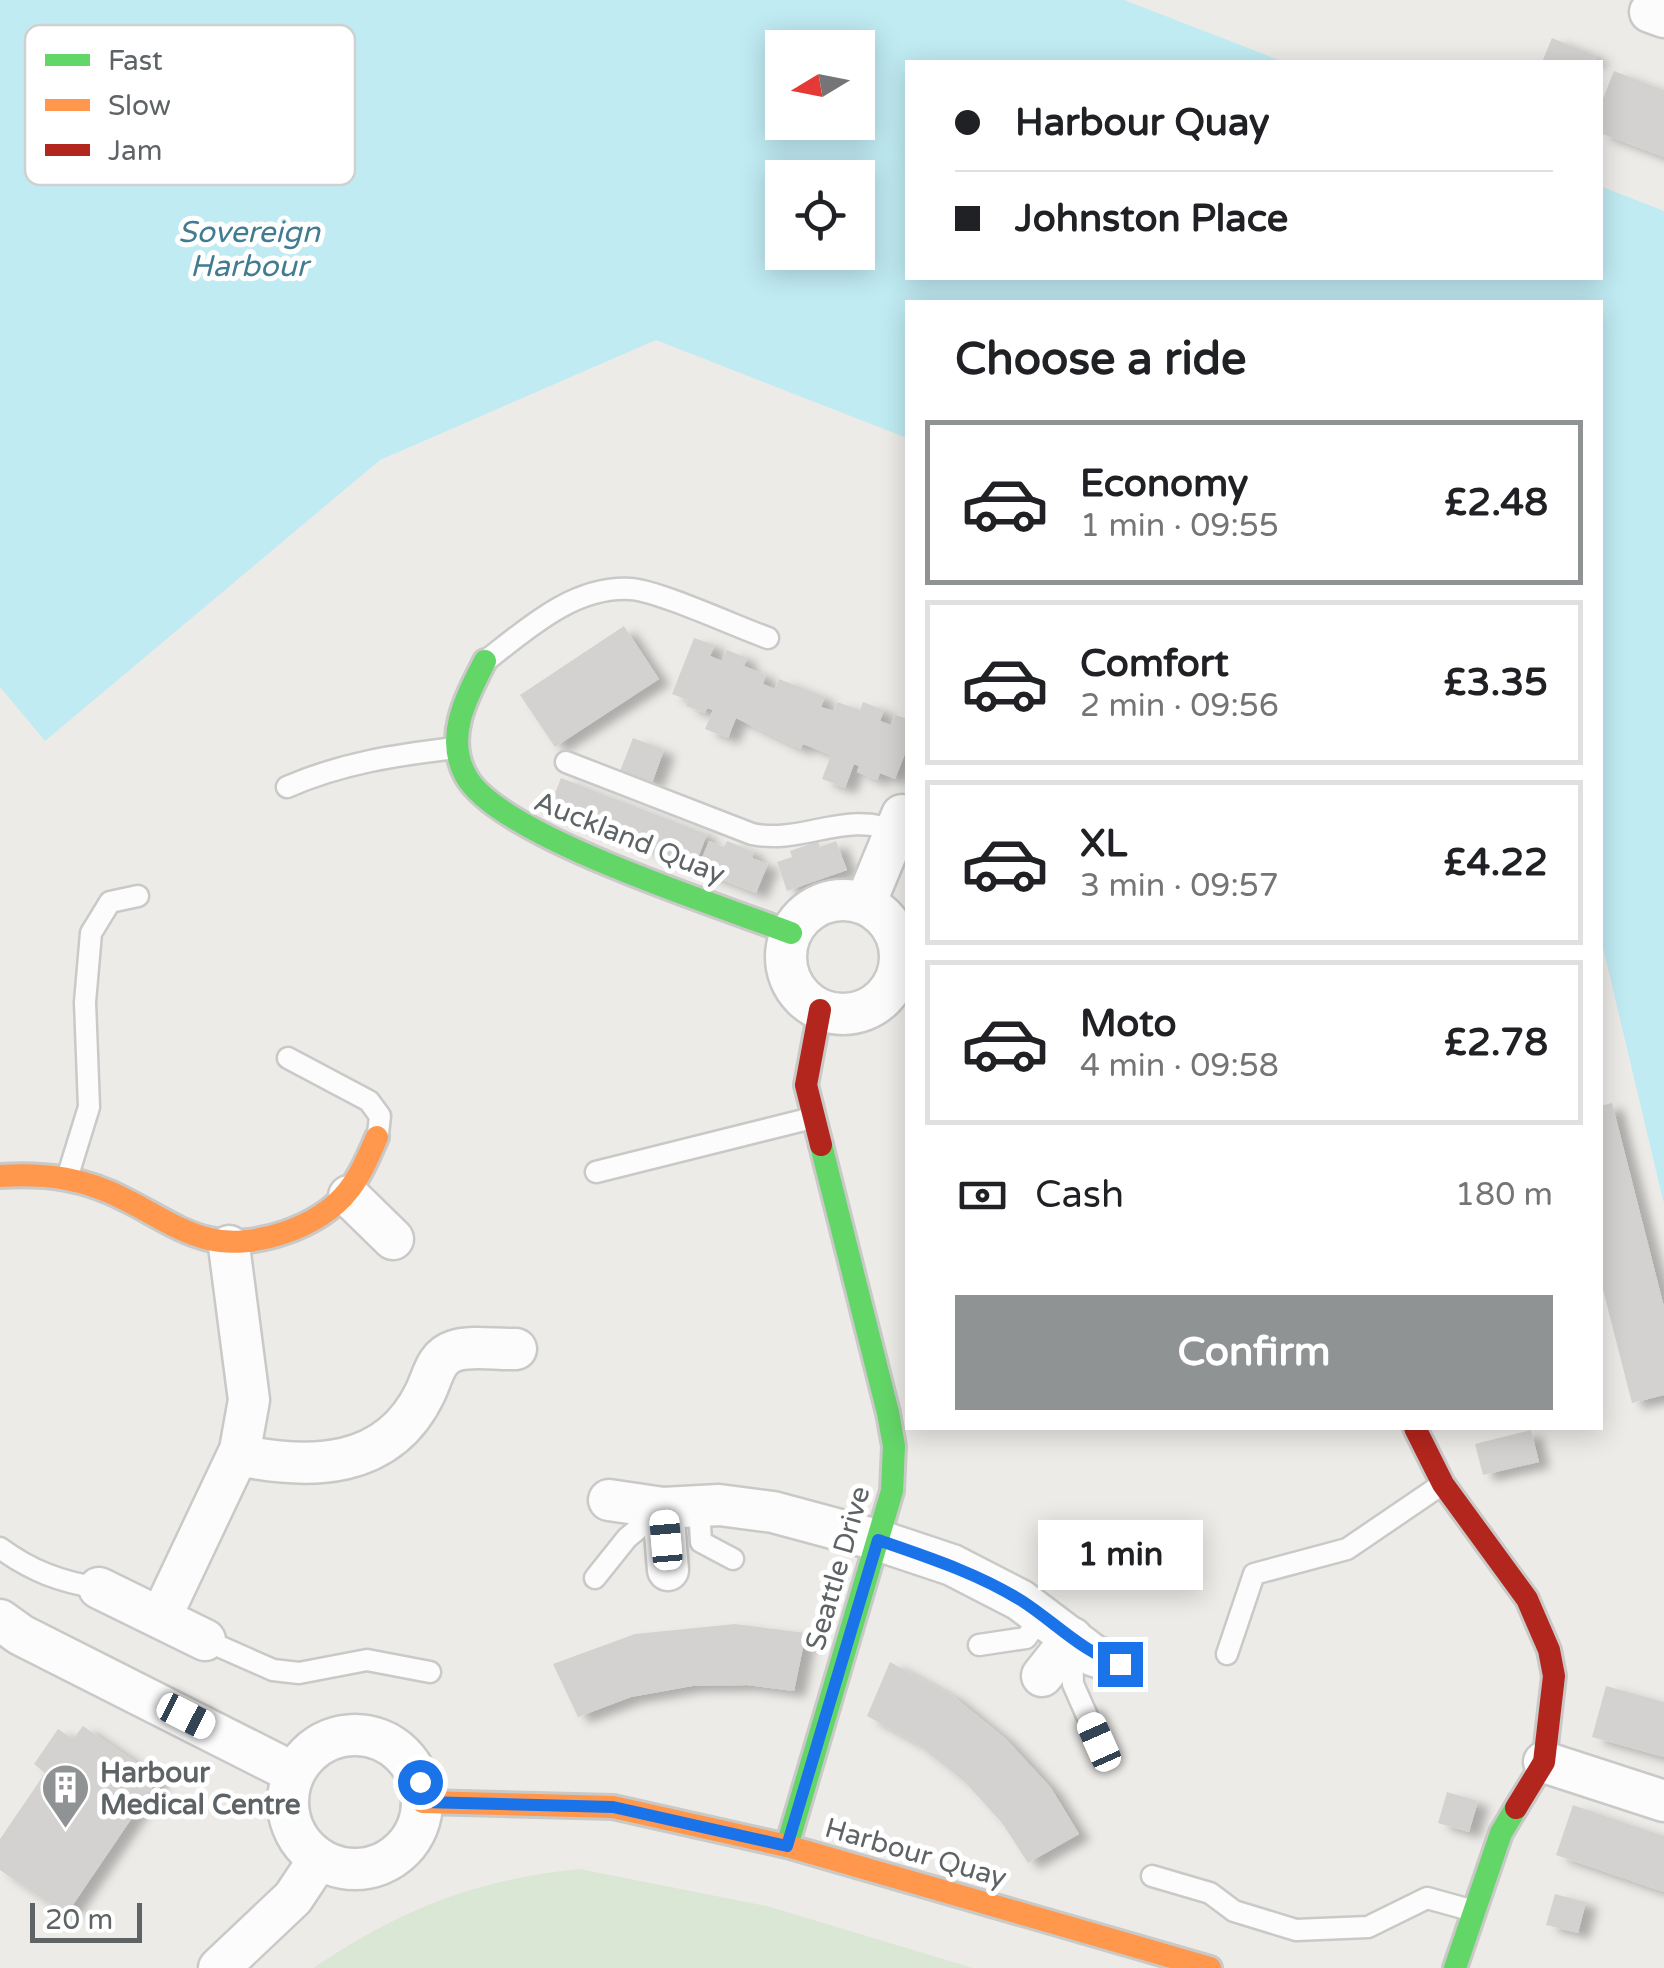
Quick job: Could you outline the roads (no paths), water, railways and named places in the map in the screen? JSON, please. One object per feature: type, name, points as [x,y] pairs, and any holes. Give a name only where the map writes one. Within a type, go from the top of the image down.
[{"type":"street","name":"Auckland Quay","points":[[485,661],[466,690],[457,723],[458,748],[472,787],[492,810],[516,825],[790,933]]},
{"type":"street","points":[[865,904],[902,827]]},
{"type":"street","points":[[842,899],[865,904],[881,915],[896,934],[901,984],[864,1011],[844,1015],[820,1010],[804,999],[790,980],[785,961],[790,933],[802,916],[822,904],[842,899]]},
{"type":"street","name":"Seattle Drive","points":[[787,1846],[892,1491],[898,1411],[814,1117],[806,1068],[820,1010]]},
{"type":"street","points":[[0,1176],[42,1173],[100,1187],[164,1224],[229,1246],[281,1233],[350,1196],[378,1137]]},
{"type":"street","points":[[350,1196],[393,1239]]},
{"type":"street","points":[[161,1617],[238,1455],[248,1400],[229,1246]]},
{"type":"street","points":[[238,1455],[286,1465],[330,1464],[358,1454],[388,1439],[414,1413],[437,1362],[455,1350],[516,1349]]},
{"type":"street","points":[[1416,1430],[1443,1484],[1528,1599],[1544,1636],[1554,1701],[1544,1762],[1500,1833],[1456,1968]]},
{"type":"street","points":[[608,1500],[774,1512],[878,1540],[952,1566],[1057,1627],[1094,1656],[1120,1664]]},
{"type":"street","points":[[668,1570],[681,1508]]},
{"type":"street","points":[[99,1588],[205,1640]]},
{"type":"street","points":[[0,1620],[294,1773]]},
{"type":"street","points":[[1042,1676],[1057,1627]]},
{"type":"street","points":[[340,1736],[380,1739],[411,1764],[423,1802],[413,1836],[388,1861],[365,1869],[341,1868],[319,1859],[306,1849],[290,1821],[288,1789],[294,1773],[305,1756],[340,1736]]},
{"type":"street","points":[[1544,1762],[1664,1800]]},
{"type":"street","name":"Harbour Quay","points":[[423,1802],[613,1807],[787,1846],[1210,1968]]},
{"type":"street","points":[[219,1968],[293,1898],[319,1859]]},
{"type":"lane","points":[[485,661],[560,607],[606,592],[632,589],[768,638]]},
{"type":"lane","points":[[287,787],[328,769],[382,756],[458,748]]},
{"type":"lane","points":[[566,762],[767,837],[838,822],[902,827]]},
{"type":"lane","points":[[67,1177],[89,1107],[86,1002],[91,933],[110,902],[138,896]]},
{"type":"lane","points":[[288,1058],[368,1101],[380,1116],[378,1137]]},
{"type":"lane","points":[[596,1172],[814,1117]]},
{"type":"lane","points":[[1228,1654],[1254,1574],[1347,1549],[1443,1484]]},
{"type":"lane","points":[[594,1578],[627,1538],[681,1508],[701,1542],[732,1559]]},
{"type":"lane","points":[[0,1548],[62,1582],[99,1588]]},
{"type":"lane","points":[[979,1646],[1026,1638],[1057,1627],[1073,1684],[1099,1742]]},
{"type":"lane","points":[[205,1640],[273,1670],[299,1672],[367,1660],[430,1672]]},
{"type":"lane","points":[[1152,1876],[1210,1892],[1234,1912],[1296,1930],[1368,1928],[1427,1898],[1474,1911]]},
{"type":"water","name":"Sovereign Harbour","points":[[0,0],[1124,0],[1279,60],[905,60],[905,280],[1603,280],[1603,187],[1664,211],[1664,1204],[1603,948],[1603,300],[905,300],[905,437],[656,340],[380,460],[45,741],[0,687]]},
{"type":"place","name":"Harbour Medical Centre","points":[[65,1830]]}]
